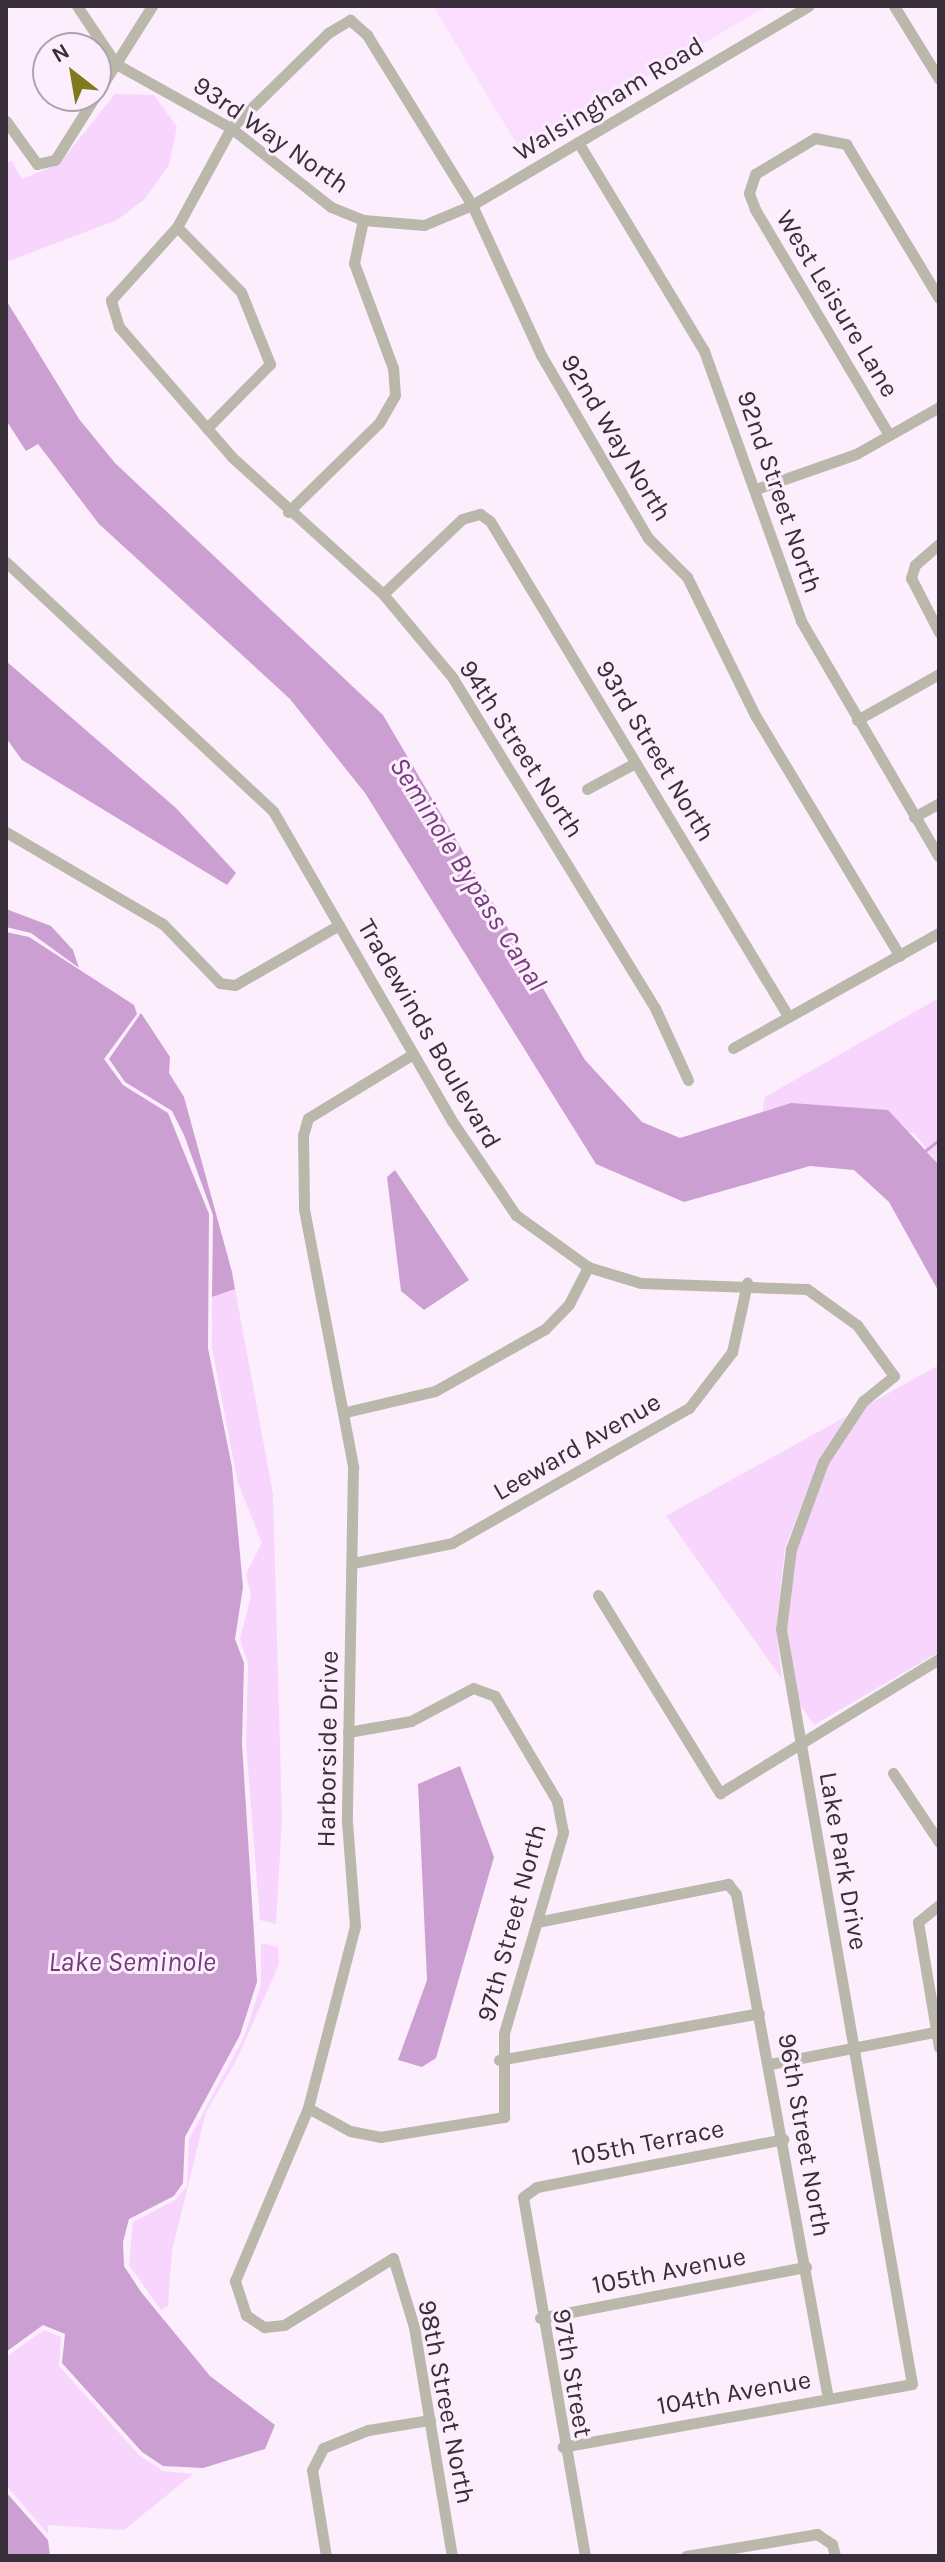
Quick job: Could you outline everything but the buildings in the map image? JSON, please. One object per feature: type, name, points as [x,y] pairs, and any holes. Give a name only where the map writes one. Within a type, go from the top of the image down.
[{"type":"street","name":"93rd Way North","points":[[77,6],[116,64],[231,128],[331,207],[363,220],[424,225],[472,205]]},
{"type":"street","points":[[6,121],[37,164],[68,148],[152,6]]},
{"type":"street","name":"Walsingham Road","points":[[472,205],[809,6]]},
{"type":"street","points":[[894,6],[939,79]]},
{"type":"street","name":"92nd Way North","points":[[231,128],[350,20],[367,35],[472,205],[541,355],[648,538],[687,577],[755,715],[900,956]]},
{"type":"street","points":[[207,428],[270,364],[230,274],[177,227],[231,128]]},
{"type":"street","name":"West Leisure Lane","points":[[889,435],[749,193],[755,174],[831,136],[857,160],[939,298]]},
{"type":"street","name":"92nd Street North","points":[[578,142],[704,351],[801,621],[939,857]]},
{"type":"street","points":[[288,512],[379,423],[395,395],[393,368],[354,263],[363,220]]},
{"type":"street","name":"94th Street North","points":[[177,227],[111,300],[119,327],[207,428],[288,512],[383,594],[453,678],[655,1008],[688,1080]]},
{"type":"street","points":[[756,489],[889,435],[939,407]]},
{"type":"street","name":"93rd Street North","points":[[383,594],[462,519],[480,514],[788,1016]]},
{"type":"street","points":[[939,544],[915,565],[911,578],[939,632]]},
{"type":"street","name":"Tradewinds Boulevard","points":[[6,562],[251,783],[505,1202],[588,1267],[650,1285],[793,1285],[830,1302],[894,1376]]},
{"type":"street","points":[[857,720],[939,674]]},
{"type":"street","points":[[587,789],[635,763]]},
{"type":"street","points":[[914,817],[939,803]]},
{"type":"street","points":[[6,832],[163,924],[220,983],[235,985],[339,925]]},
{"type":"street","points":[[733,1048],[939,933]]},
{"type":"street","name":"Harborside Drive","points":[[393,2258],[284,2325],[264,2327],[246,2315],[235,2281],[308,2108],[352,1960],[348,1732],[353,1563],[346,1412],[304,1209],[304,1125],[413,1054]]},
{"type":"street","points":[[346,1412],[435,1391],[545,1329],[569,1304],[588,1267]]},
{"type":"street","name":"Leeward Avenue","points":[[353,1563],[452,1543],[689,1408],[732,1352],[747,1283]]},
{"type":"street","name":"Lake Park Drive","points":[[894,1376],[863,1401],[823,1462],[791,1549],[781,1629],[912,2384]]},
{"type":"street","points":[[598,1595],[720,1793],[800,1741],[939,1659]]},
{"type":"street","name":"97th Street North","points":[[348,1732],[411,1721],[473,1688],[495,1696],[563,1818],[499,2060]]},
{"type":"street","points":[[893,1773],[939,1842]]},
{"type":"street","name":"96th Street North","points":[[537,1922],[728,1884],[736,1894],[770,2064],[828,2398]]},
{"type":"street","points":[[939,1905],[918,1922],[939,2047]]},
{"type":"street","points":[[308,2108],[350,2131],[380,2137],[504,2117],[499,2060],[759,2013]]},
{"type":"street","points":[[770,2064],[938,2031]]},
{"type":"street","name":"105th Terrace","points":[[523,2197],[537,2187],[783,2139]]},
{"type":"street","name":"97th Street","points":[[523,2197],[540,2318],[585,2556]]},
{"type":"street","name":"98th Street North","points":[[393,2258],[430,2420],[452,2556]]},
{"type":"street","name":"105th Avenue","points":[[540,2318],[806,2267]]},
{"type":"street","name":"104th Avenue","points":[[563,2447],[912,2384]]},
{"type":"street","points":[[326,2556],[312,2470],[323,2448],[368,2430],[430,2420]]},
{"type":"street","points":[[686,2556],[817,2534],[832,2544],[835,2556]]},
{"type":"shaded area","points":[[433,6],[767,6],[521,151]]},
{"type":"shaded area","points":[[115,94],[154,95],[177,127],[169,165],[145,199],[117,220],[6,262],[6,164],[11,160],[22,179],[59,164],[101,112],[112,112]]},
{"type":"shaded area","points":[[939,998],[939,1165],[914,1133],[762,1113],[765,1097]]},
{"type":"shaded area","points":[[235,1289],[273,1494],[282,1820],[276,1924],[260,1920],[246,1744],[248,1664],[240,1639],[251,1596],[246,1574],[262,1543],[238,1483],[212,1348],[212,1297]]},
{"type":"shaded area","points":[[939,1365],[939,1652],[814,1725],[797,1700],[786,1629],[796,1551],[828,1465],[867,1405]]},
{"type":"shaded area","points":[[847,1416],[819,1459],[785,1548],[776,1628],[782,1679],[666,1516]]},
{"type":"shaded area","points":[[261,1943],[278,1947],[279,1964],[237,2059],[206,2112],[172,2251],[168,2306],[161,2310],[129,2265],[133,2222],[175,2200],[187,2186],[189,2139],[244,2037],[261,1984]]},
{"type":"shaded area","points":[[44,2330],[61,2337],[59,2366],[139,2455],[163,2471],[193,2474],[124,2530],[48,2525],[48,2534],[6,2485],[6,2357]]},
{"type":"water","name":"Seminole Bypass Canal","points":[[6,300],[79,419],[115,463],[383,715],[585,1060],[642,1122],[680,1138],[791,1103],[888,1110],[939,1165],[939,1292],[889,1202],[854,1170],[810,1166],[684,1202],[596,1164],[365,793],[290,699],[99,524],[38,444],[26,451],[6,420]]},
{"type":"water","points":[[6,661],[176,808],[236,873],[227,885],[22,760],[6,738]]},
{"type":"water","points":[[6,909],[51,926],[73,950],[79,968],[31,933],[6,927]]},
{"type":"water","name":"Lake Seminole","points":[[6,932],[29,937],[134,1005],[137,1014],[104,1059],[123,1085],[168,1113],[209,1214],[208,1348],[232,1467],[243,1587],[235,1639],[244,1663],[242,1744],[257,1982],[240,2035],[185,2137],[183,2183],[174,2196],[129,2219],[123,2242],[124,2266],[141,2292],[210,2376],[275,2425],[265,2449],[203,2468],[163,2466],[142,2452],[62,2363],[65,2334],[43,2325],[6,2352]]},
{"type":"water","points":[[141,1013],[170,1057],[169,1073],[184,1097],[232,1272],[235,1289],[212,1297],[213,1215],[184,1135],[172,1111],[125,1082],[109,1059]]},
{"type":"water","points":[[395,1170],[469,1280],[424,1310],[401,1291],[387,1177]]},
{"type":"water","points":[[460,1766],[494,1857],[436,2058],[422,2067],[398,2060],[427,1980],[418,1784]]},
{"type":"water","points":[[6,2492],[48,2540],[50,2556],[6,2556]]},
{"type":"waterway","points":[[926,1150],[939,1140]]}]
